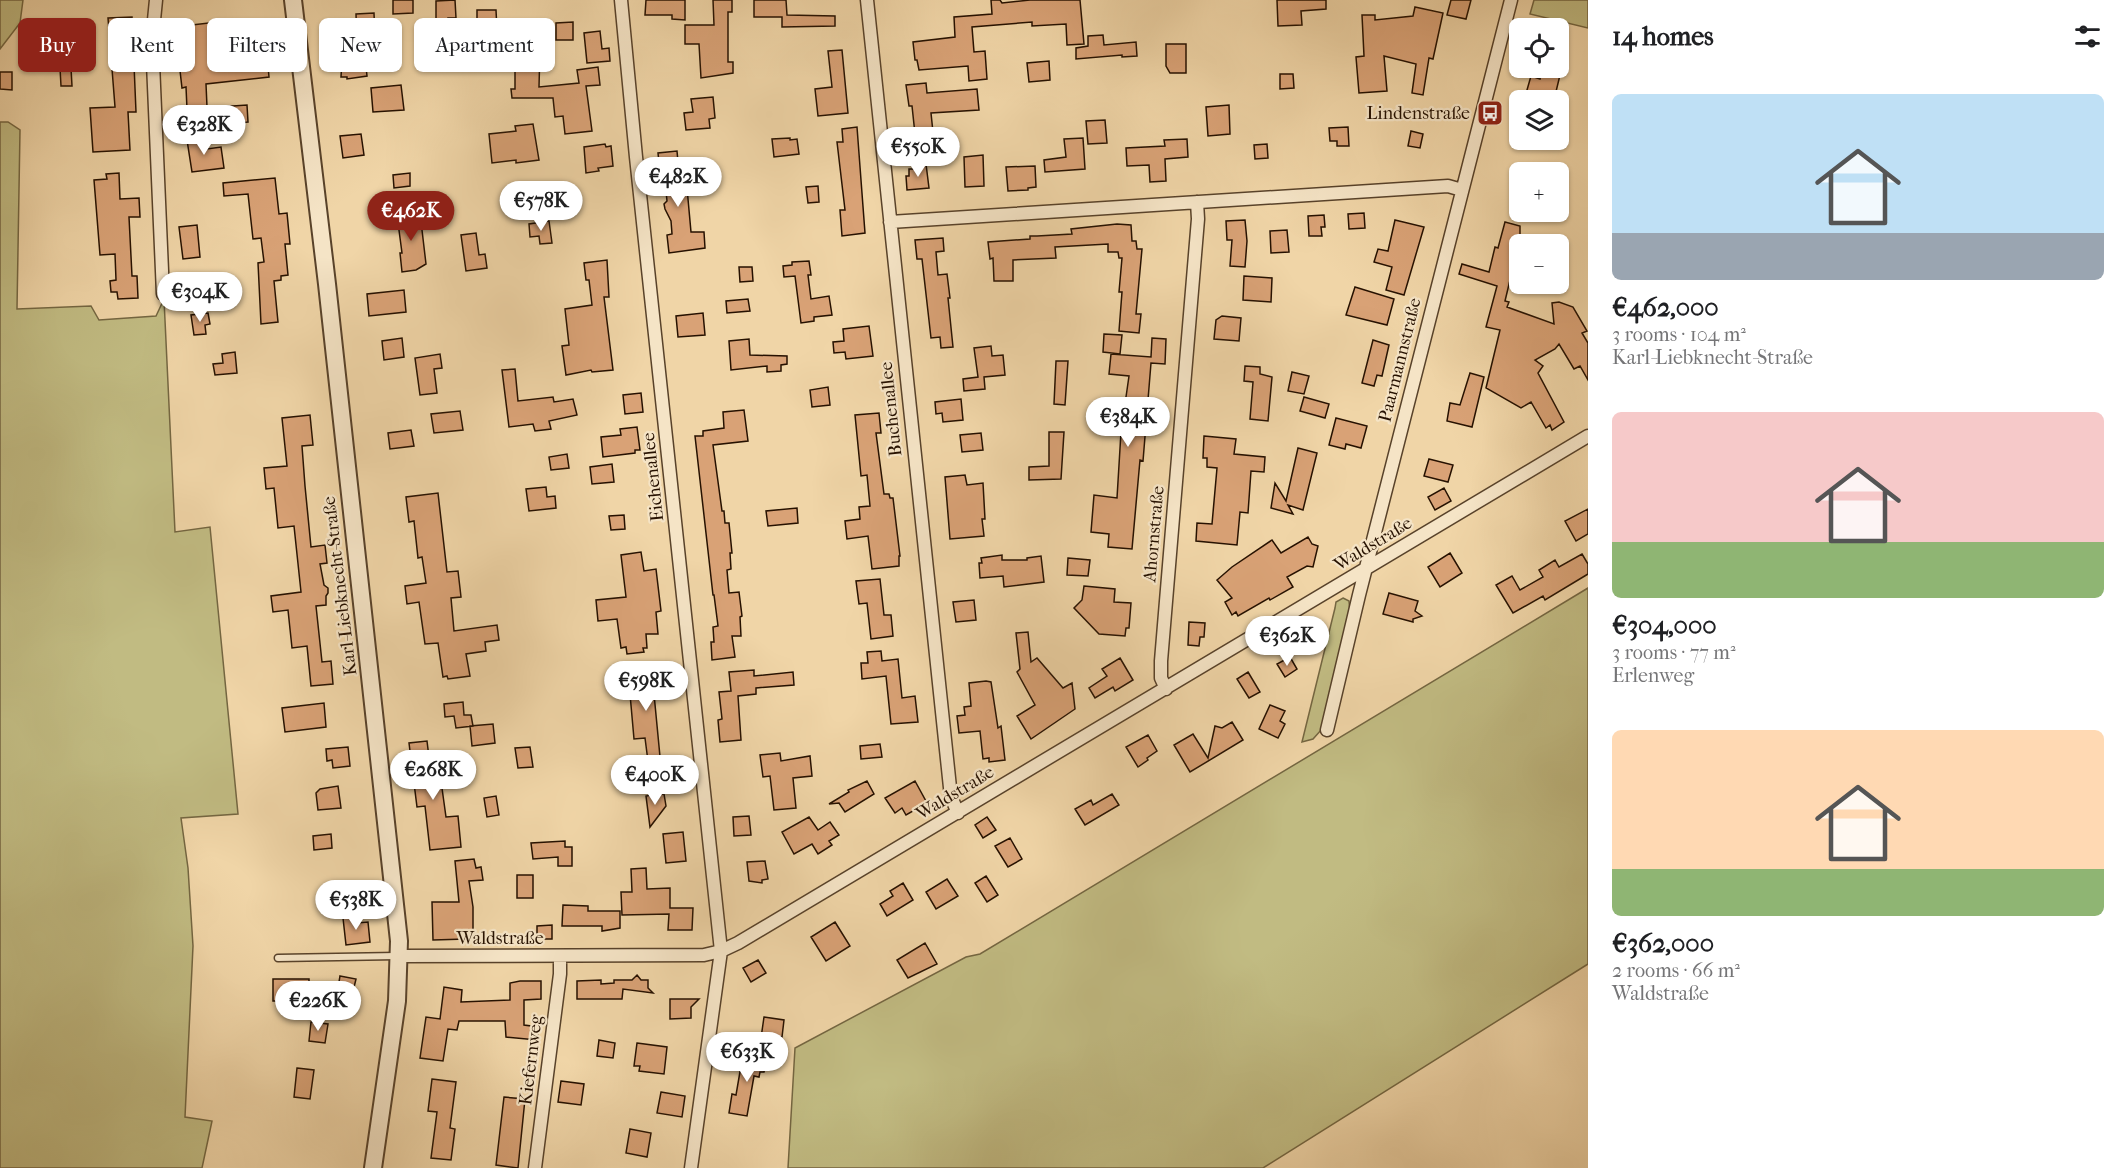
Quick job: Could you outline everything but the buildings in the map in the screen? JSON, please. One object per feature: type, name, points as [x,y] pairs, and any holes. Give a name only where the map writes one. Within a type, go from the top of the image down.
[{"type":"street","points":[[156,0],[152,40],[163,294]]},
{"type":"street","name":"Karl-Liebknecht-Straße","points":[[293,0],[327,284],[400,956],[397,1001],[373,1168]]},
{"type":"street","name":"Eichenallee","points":[[621,0],[721,951],[691,1168]]},
{"type":"street","name":"Buchenallee","points":[[867,0],[938,687],[951,797],[958,813]]},
{"type":"street","name":"Paarmannstraße","points":[[1327,730],[1511,0]]},
{"type":"street","points":[[891,222],[1448,186],[1462,190]]},
{"type":"street","name":"Ahornstraße","points":[[1166,689],[1161,678],[1161,662],[1197,229],[1197,202]]},
{"type":"street","name":"Waldstraße","points":[[400,956],[704,955],[721,951],[787,915],[1588,436]]},
{"type":"street","name":"Kiefernweg","points":[[535,1168],[560,975],[560,956]]},
{"type":"lane","name":"Waldstraße","points":[[278,958],[400,956]]},
{"type":"shaded area","points":[[0,0],[23,0],[18,26],[0,49]]},
{"type":"shaded area","points":[[1534,0],[1588,0],[1588,28],[1569,23],[1569,18],[1547,18],[1530,14]]},
{"type":"shaded area","points":[[0,122],[8,122],[20,130],[17,309],[91,306],[99,320],[156,316],[164,299],[175,532],[210,527],[238,814],[181,818],[188,868],[193,946],[185,1117],[212,1121],[202,1168],[0,1168]]},
{"type":"shaded area","points":[[1588,588],[1588,964],[1263,1168],[788,1168],[795,1048],[966,957],[980,954]]},
{"type":"shaded area","points":[[1343,598],[1349,601],[1350,613],[1322,729],[1313,739],[1302,742],[1336,602]]},
{"type":"place","name":"Lindenstraße","points":[[1490,113]]}]
